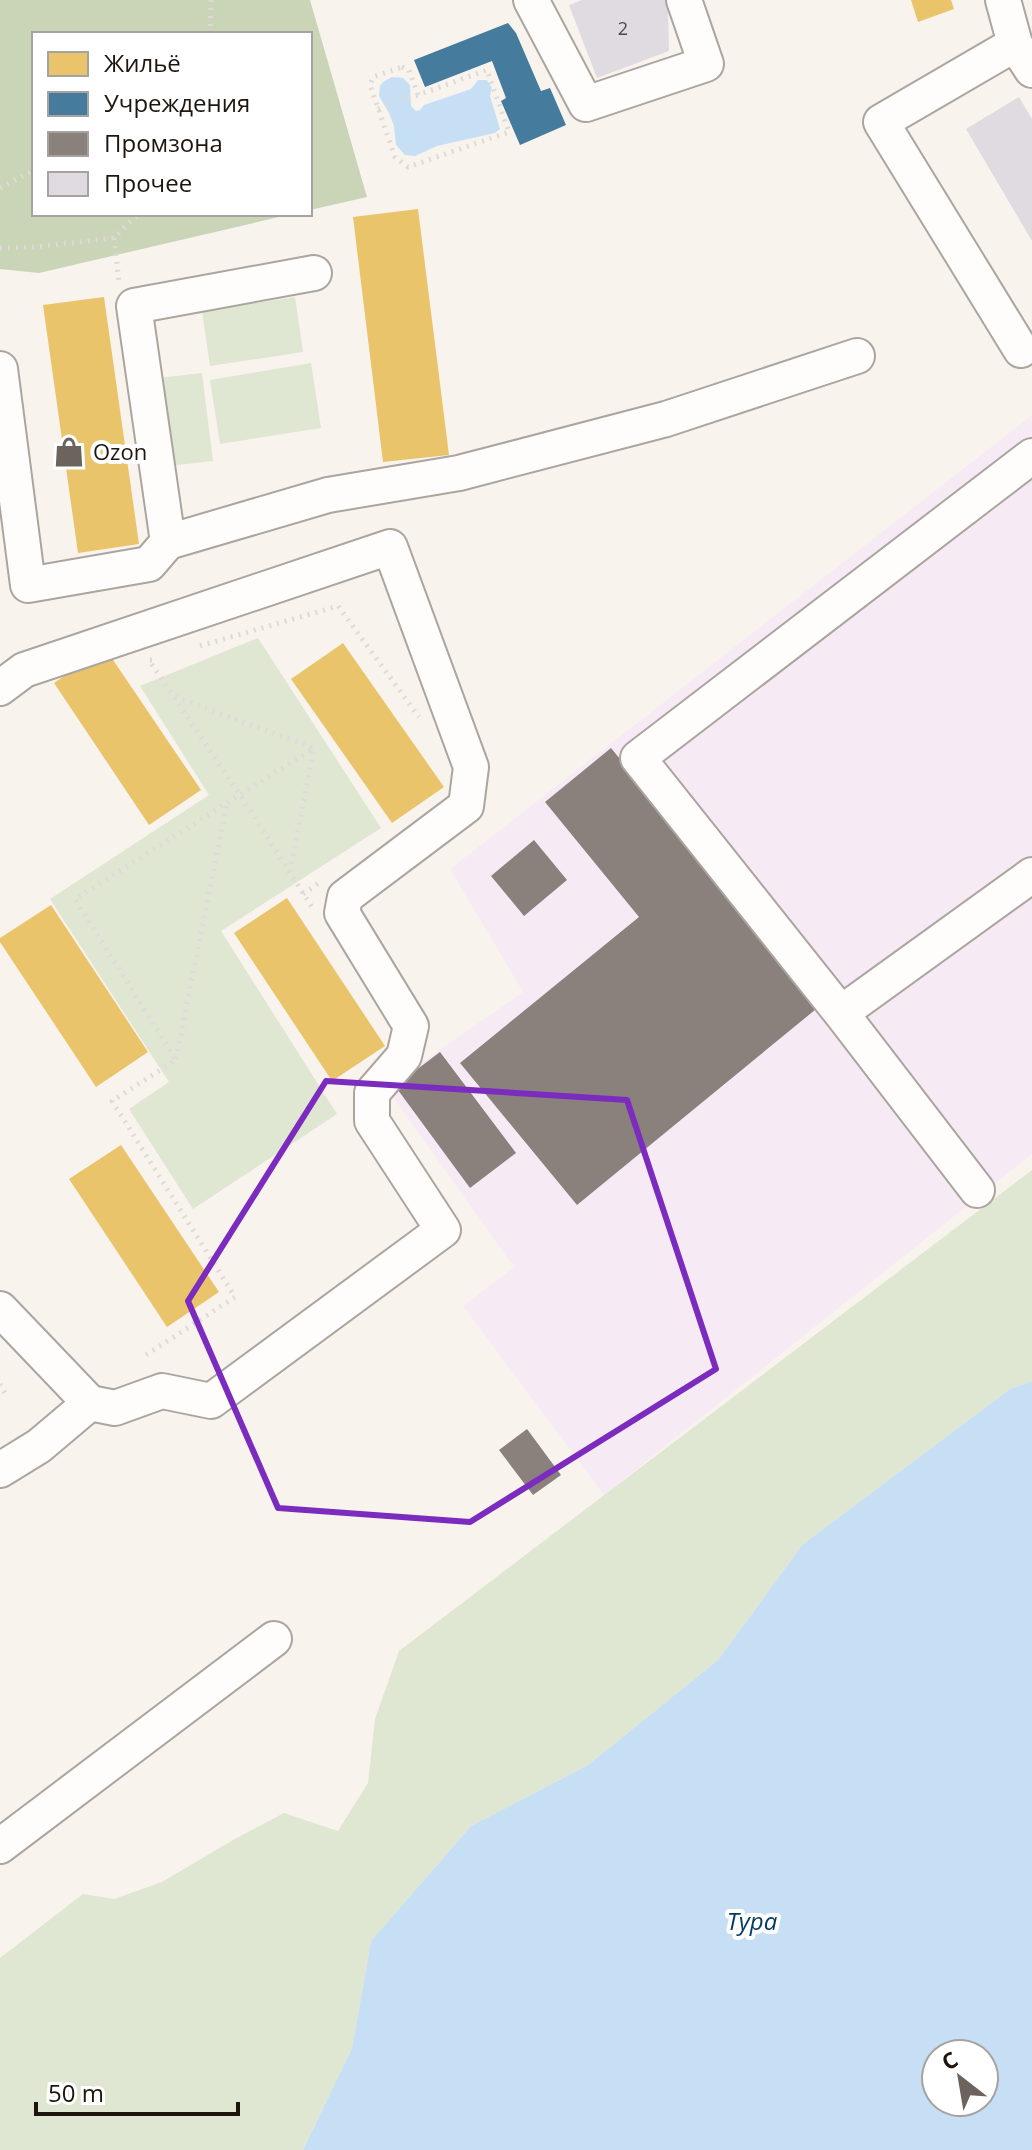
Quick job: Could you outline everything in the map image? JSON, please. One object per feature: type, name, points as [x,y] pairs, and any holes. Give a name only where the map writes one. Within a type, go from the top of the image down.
[{"type":"street","points":[[531,0],[586,104],[706,64],[684,0]]},
{"type":"street","points":[[1003,0],[1024,57],[881,122],[1021,350]]},
{"type":"street","points":[[168,542],[134,306],[314,273]]},
{"type":"street","points":[[0,369],[28,585],[149,564],[168,542],[328,495],[459,473],[666,419],[857,356]]},
{"type":"street","points":[[977,1190],[638,758],[1032,456]]},
{"type":"street","points":[[0,688],[24,670],[390,547],[471,767],[466,806],[345,897],[342,913],[411,1026],[404,1056],[372,1093],[372,1121],[443,1230],[211,1401],[162,1391],[115,1408],[90,1403],[0,1309]]},
{"type":"street","points":[[841,1013],[1032,875]]},
{"type":"street","points":[[0,1470],[39,1446],[90,1403]]},
{"type":"street","points":[[0,1846],[274,1639]]},
{"type":"path","points":[[210,32],[211,0]]},
{"type":"path","points":[[378,109],[418,95],[487,70],[509,132],[408,167],[395,157],[378,109],[370,85],[373,77],[402,67],[409,70],[418,95]]},
{"type":"path","points":[[0,188],[32,171]]},
{"type":"path","points":[[0,248],[114,238],[136,216]]},
{"type":"path","points":[[193,648],[338,606],[424,724]]},
{"type":"path","points":[[163,656],[149,660],[312,907]]},
{"type":"path","points":[[174,697],[314,748]]},
{"type":"path","points":[[176,1060],[75,899],[314,748]]},
{"type":"path","points":[[290,872],[314,748]]},
{"type":"path","points":[[146,1355],[235,1297],[112,1101],[176,1060],[227,803]]},
{"type":"path","points":[[303,894],[328,877]]},
{"type":"path","points":[[0,1384],[8,1398]]},
{"type":"highlighted area","points":[[326,1081],[627,1100],[716,1369],[470,1522],[278,1508],[188,1301]]},
{"type":"shaded area","points":[[1032,415],[1032,1154],[604,1495],[463,1306],[514,1267],[386,1087],[523,992],[450,869]]},
{"type":"green space","points":[[0,0],[310,0],[367,197],[312,210],[312,32],[32,32],[32,216],[283,216],[39,273],[0,269]]},
{"type":"green space","points":[[295,297],[303,352],[210,366],[202,311]]},
{"type":"green space","points":[[311,363],[321,428],[220,444],[210,380]]},
{"type":"green space","points":[[202,373],[213,461],[169,466],[158,378]]},
{"type":"green space","points":[[258,638],[381,828],[221,931],[337,1114],[193,1209],[129,1109],[169,1082],[50,899],[209,795],[140,686]]},
{"type":"green space","points":[[1032,1170],[1032,1381],[1010,1389],[803,1544],[718,1660],[588,1765],[471,1826],[371,1941],[352,2048],[303,2150],[0,2150],[0,1958],[83,1894],[114,1899],[162,1882],[284,1813],[338,1831],[368,1783],[375,1719],[399,1651]]},
{"type":"water","points":[[392,77],[403,78],[410,85],[411,106],[416,111],[424,105],[471,89],[478,80],[487,80],[492,88],[490,96],[500,129],[495,133],[437,146],[415,156],[405,155],[396,145],[394,126],[379,96],[380,86]]},
{"type":"water","name":"Тура","points":[[1032,1381],[1032,2150],[303,2150],[352,2048],[371,1941],[471,1826],[588,1765],[718,1660],[803,1544],[1010,1389]]},
{"type":"building: Жильё","points":[[911,0],[951,0],[954,9],[918,22]]},
{"type":"building: Жильё","points":[[418,209],[449,455],[383,462],[353,217]]},
{"type":"building: Жильё","points":[[104,297],[139,544],[78,553],[43,305]]},
{"type":"building: Жильё","points":[[343,643],[444,787],[392,823],[291,679]]},
{"type":"building: Жильё","points":[[105,648],[201,790],[149,825],[54,683]]},
{"type":"building: Жильё","points":[[287,898],[385,1046],[332,1081],[234,933]]},
{"type":"building: Жильё","points":[[51,905],[148,1052],[96,1087],[0,942],[0,938]]},
{"type":"building: Жильё","points":[[121,1145],[219,1292],[167,1327],[69,1179]]},
{"type":"building: Учреждения","points":[[508,23],[516,33],[541,91],[550,88],[566,125],[520,145],[501,101],[506,98],[492,61],[425,87],[414,60]]},
{"type":"building: Промзона","points":[[611,748],[821,1005],[577,1205],[460,1063],[639,917],[545,802]]},
{"type":"building: Промзона","points":[[534,840],[567,880],[524,916],[491,876]]},
{"type":"building: Промзона","points":[[440,1052],[516,1153],[470,1188],[395,1086]]},
{"type":"building: Промзона","points":[[527,1429],[561,1475],[533,1495],[499,1450]]},
{"type":"building: Прочее","points":[[582,0],[666,0],[669,51],[597,78],[569,5]]},
{"type":"building: Прочее","points":[[1019,97],[1032,119],[1032,241],[966,129]]},
{"type":"place","name":"Ozon","points":[[69,452]]}]
